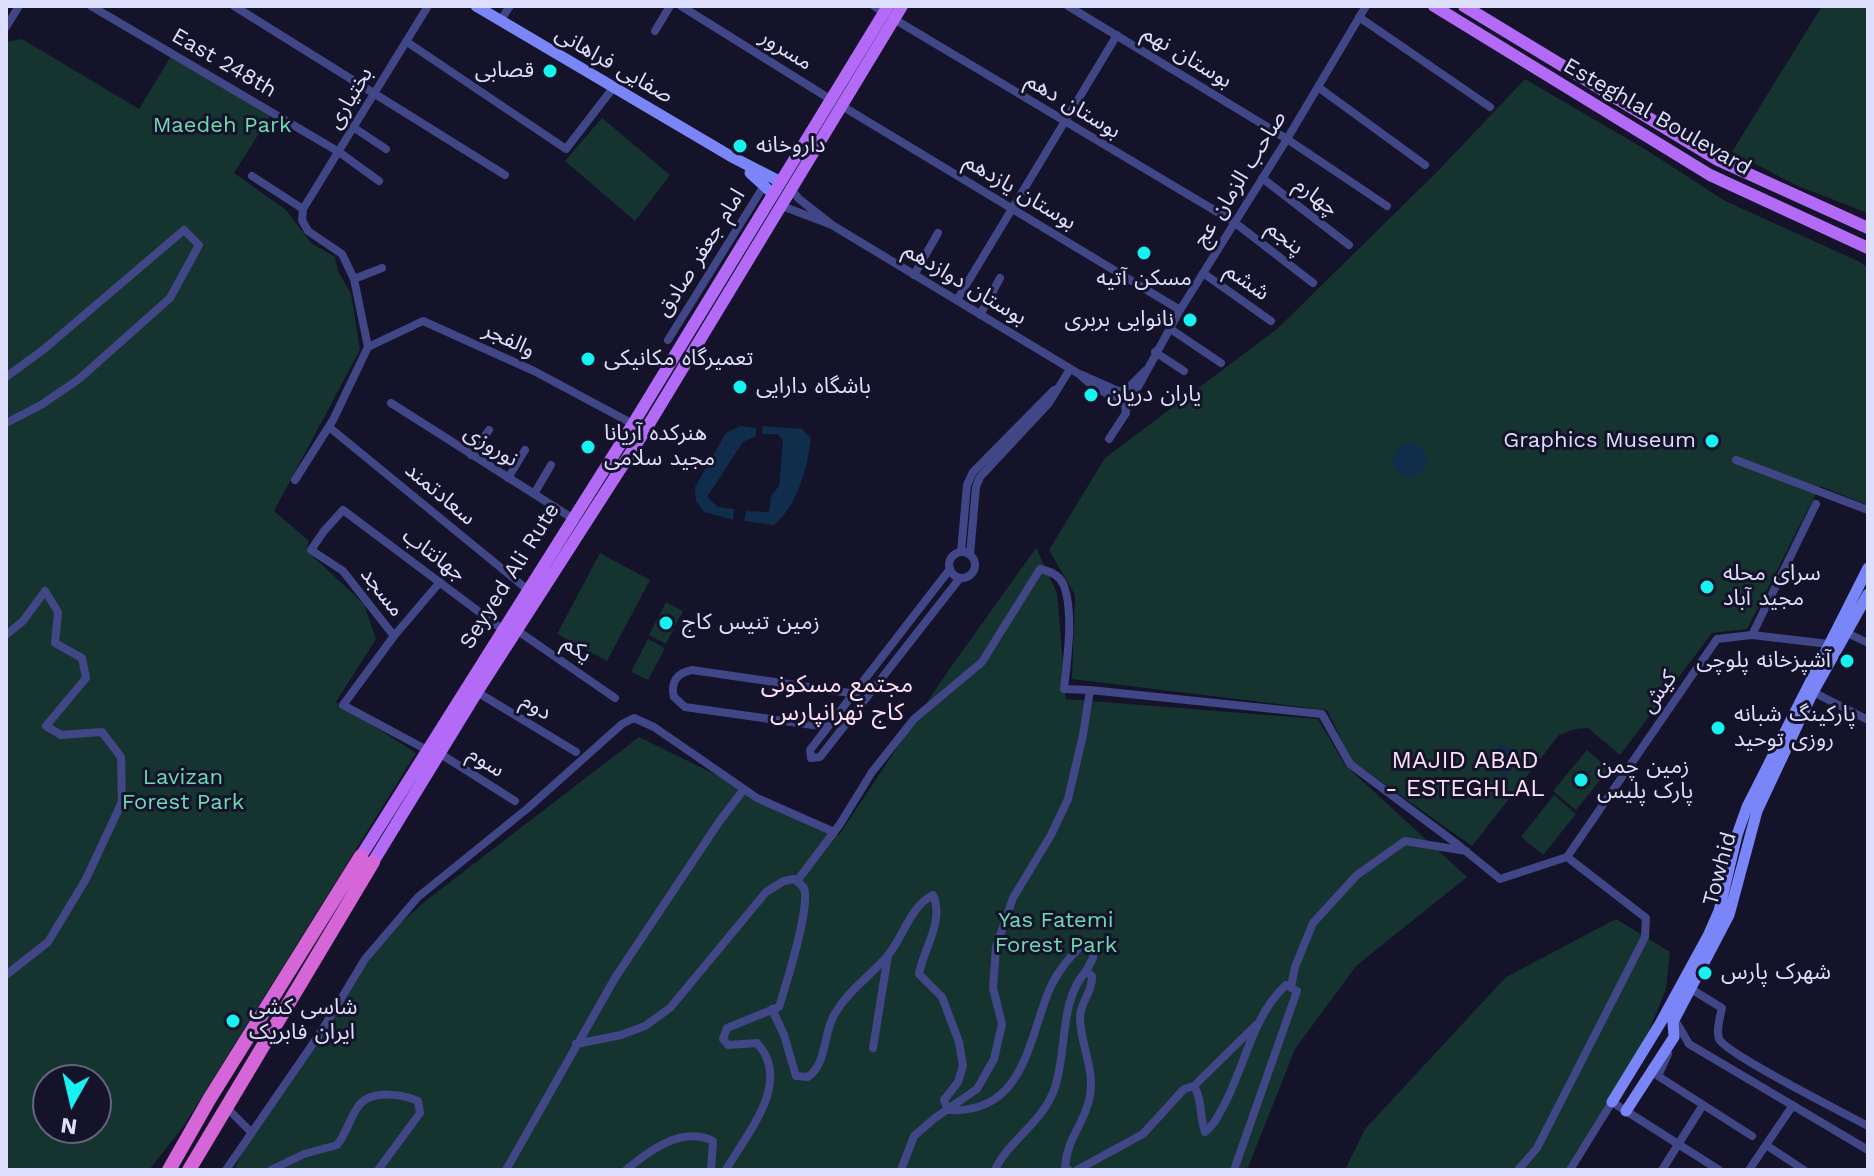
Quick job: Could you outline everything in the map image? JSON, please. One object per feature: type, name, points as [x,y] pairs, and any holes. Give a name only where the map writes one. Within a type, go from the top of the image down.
[{"type":"highway","name":"Seyyed Ali Rute","points":[[189,1170],[367,859]]},
{"type":"highway","name":"Seyyed Ali Rute","points":[[170,1170],[210,1098],[367,859]]},
{"type":"main road","name":"صفایی فراهانی","points":[[476,6],[732,157],[787,186]]},
{"type":"main road","name":"Seyyed Ali Rute","points":[[433,752],[518,631],[782,206],[787,186],[885,11],[902,6]]},
{"type":"main road","name":"Esteghlal Boulevard","points":[[1434,6],[1710,175],[1868,248]]},
{"type":"main road","name":"Esteghlal Boulevard","points":[[1464,6],[1718,160],[1868,228]]},
{"type":"main road","name":"صفایی فراهانی","points":[[732,157],[737,165],[769,189]]},
{"type":"main road","name":"Seyyed Ali Rute","points":[[367,859],[433,752],[502,629],[633,424],[769,189],[787,186]]},
{"type":"main road","points":[[1842,630],[1868,568]]},
{"type":"main road","points":[[1842,630],[1868,594]]},
{"type":"main road","name":"Towhid","points":[[1612,1102],[1661,1022],[1686,990],[1729,915],[1757,811],[1810,690],[1842,630]]},
{"type":"main road","name":"Towhid","points":[[1626,1111],[1674,1037],[1686,990]]},
{"type":"street","points":[[6,27],[19,6]]},
{"type":"street","name":"East 248th","points":[[91,6],[339,152],[379,181]]},
{"type":"street","points":[[234,6],[505,175]]},
{"type":"street","name":"بختیاری","points":[[303,209],[428,6]]},
{"type":"street","points":[[500,21],[510,6]]},
{"type":"street","points":[[655,31],[670,6]]},
{"type":"street","name":"مسرور","points":[[681,6],[836,103]]},
{"type":"street","name":"بوستان نهم","points":[[1068,6],[1287,139],[1387,206]]},
{"type":"street","name":"صاحب الزمان عج","points":[[1145,371],[1366,6]]},
{"type":"street","name":"بوستان دهم","points":[[885,11],[1234,222]]},
{"type":"street","points":[[1359,17],[1490,107]]},
{"type":"street","points":[[957,300],[1117,35]]},
{"type":"street","points":[[407,42],[566,149],[613,88]]},
{"type":"street","points":[[1318,87],[1425,165]]},
{"type":"street","name":"بوستان یازدهم","points":[[836,103],[1180,310]]},
{"type":"street","points":[[353,127],[386,149]]},
{"type":"street","points":[[252,176],[303,209],[302,220],[308,231],[342,254],[354,279],[368,347],[329,427],[295,480]]},
{"type":"street","name":"چهارم","points":[[1262,178],[1349,245]]},
{"type":"street","name":"بوستان دوازدهم","points":[[787,186],[832,225]]},
{"type":"street","name":"امام جعفر صادق","points":[[668,340],[769,189]]},
{"type":"street","name":"بوستان دوازدهم","points":[[782,206],[832,225],[1086,381],[1118,399],[1124,398]]},
{"type":"street","name":"پنجم","points":[[1234,222],[1313,283]]},
{"type":"street","points":[[6,377],[43,350],[184,230],[199,245],[170,298],[79,379],[41,405],[6,423]]},
{"type":"street","points":[[914,275],[938,233]]},
{"type":"street","points":[[354,279],[382,268]]},
{"type":"street","name":"ششم","points":[[1203,273],[1271,321]]},
{"type":"street","points":[[980,315],[1000,278]]},
{"type":"street","name":"والفجر","points":[[368,347],[423,321],[534,371],[633,424]]},
{"type":"street","points":[[1169,328],[1221,363]]},
{"type":"street","points":[[1155,352],[1184,371]]},
{"type":"street","points":[[1109,439],[1126,413],[1124,398],[1129,398],[1138,387],[1145,371]]},
{"type":"street","name":"بوستان دوازدهم","points":[[1074,372],[1118,391],[1126,390],[1145,371]]},
{"type":"street","points":[[966,554],[980,477],[1074,372]]},
{"type":"street","name":"نوروزی","points":[[391,403],[572,518]]},
{"type":"street","name":"سعادتمند","points":[[329,427],[528,590]]},
{"type":"street","points":[[471,455],[489,430]]},
{"type":"street","points":[[508,478],[525,450]]},
{"type":"street","points":[[1736,460],[1868,510]]},
{"type":"street","points":[[534,494],[551,465]]},
{"type":"street","points":[[1752,635],[1816,504]]},
{"type":"street","name":"مسجد","points":[[343,510],[311,550],[343,571],[394,636],[343,705],[433,752]]},
{"type":"street","name":"جهانتاب","points":[[343,510],[502,629]]},
{"type":"street","points":[[966,554],[974,561],[974,571],[960,578],[820,757],[813,759],[809,752],[950,569],[950,559],[966,554]]},
{"type":"street","points":[[950,569],[960,578]]},
{"type":"street","points":[[797,881],[834,832],[872,772],[914,719],[982,662],[1040,569],[1054,572],[1064,585],[1070,634],[1064,689],[1322,714],[1350,764],[1500,879],[1567,857],[1646,918],[1645,937],[1537,1148],[1518,1170]]},
{"type":"street","points":[[394,636],[440,582]]},
{"type":"street","points":[[6,635],[23,621],[45,591],[58,612],[55,643],[82,658],[86,678],[46,726],[61,735],[102,732],[121,757],[122,802],[86,879],[48,942],[6,975]]},
{"type":"street","points":[[1842,630],[1868,643]]},
{"type":"street","name":"یکم","points":[[518,631],[615,698]]},
{"type":"street","name":"کیش","points":[[1567,857],[1717,639],[1752,635],[1834,645]]},
{"type":"street","points":[[827,727],[685,707],[674,697],[673,682],[678,676],[692,670],[855,692],[864,700]]},
{"type":"street","points":[[901,1170],[914,1136],[977,1089],[994,1059],[1002,1024],[993,988],[996,947],[1013,898],[1051,835],[1068,799],[1090,690]]},
{"type":"street","points":[[1810,690],[1868,720]]},
{"type":"street","name":"دوم","points":[[477,692],[576,752]]},
{"type":"street","points":[[228,1169],[321,1032],[365,959],[418,897],[528,808],[622,724],[634,718],[654,727],[767,803],[834,832]]},
{"type":"street","name":"سوم","points":[[433,752],[515,801]]},
{"type":"street","points":[[506,1170],[629,955],[744,789]]},
{"type":"street","points":[[1291,987],[1295,967],[1313,923],[1357,875],[1405,841],[1467,852]]},
{"type":"street","points":[[576,1044],[621,1035],[645,1026],[670,1008],[766,892],[784,881],[797,881],[805,891],[802,913],[779,1007],[727,1028],[723,1039],[728,1045],[757,1043],[767,1054],[772,1068],[772,1082],[765,1102],[726,1170]]},
{"type":"street","points":[[772,1009],[784,1035],[796,1076],[808,1077],[817,1070],[832,1019],[845,998],[888,955],[920,901],[933,895],[937,903],[936,918],[931,940],[922,955],[919,974],[942,997],[959,1042],[963,1066],[958,1082],[944,1100],[948,1110]]},
{"type":"street","points":[[948,1110],[965,1111],[978,1106],[1014,1083],[1035,1037],[1048,993],[1065,961],[1084,943],[1093,949],[1093,958],[1070,999],[1053,1093],[1031,1128],[995,1170]]},
{"type":"street","points":[[873,1048],[888,955]]},
{"type":"street","points":[[1069,1170],[1065,1168],[1066,1150],[1088,1106],[1092,1083],[1080,1014],[1092,986],[1092,976],[1086,971]]},
{"type":"street","points":[[1194,1086],[1200,1097],[1201,1123],[1205,1132],[1212,1127],[1230,1094],[1271,998],[1286,985],[1297,991],[1234,1170]]},
{"type":"street","points":[[1686,990],[1722,1008],[1718,1036],[1721,1042],[1868,1126]]},
{"type":"street","points":[[1077,1170],[1143,1134],[1184,1089],[1194,1086],[1260,1021]]},
{"type":"street","points":[[1677,1026],[1658,1076],[1752,1136]]},
{"type":"street","points":[[1677,1026],[1689,1044],[1868,1150]]},
{"type":"street","points":[[271,1170],[304,1154],[337,1145],[361,1102],[377,1096],[398,1096],[418,1101],[420,1113],[378,1170]]},
{"type":"street","points":[[1570,1170],[1612,1102],[1719,1170]]},
{"type":"street","points":[[1662,1170],[1703,1105]]},
{"type":"street","points":[[1749,1170],[1793,1105]]},
{"type":"street","points":[[225,1106],[251,1132]]},
{"type":"street","points":[[626,1170],[642,1157],[686,1135],[702,1135],[713,1141],[711,1170]]},
{"type":"street","points":[[1766,1145],[1804,1170]]},
{"type":"green space","points":[[1822,6],[1868,6],[1868,213],[1798,186],[1732,152]]},
{"type":"green space","name":"Lavizan Forest Park","points":[[22,39],[139,109],[171,56],[270,116],[234,173],[286,210],[311,243],[335,257],[338,271],[351,294],[360,350],[274,511],[309,541],[306,550],[364,604],[376,639],[336,702],[416,753],[183,1127],[149,1170],[6,1170],[6,42]]},
{"type":"green space","points":[[1525,79],[1648,151],[1725,201],[1868,268],[1868,505],[1820,486],[1747,629],[1712,633],[1620,755],[1588,728],[1559,735],[1472,846],[1352,761],[1327,710],[1072,679],[1075,595],[1049,550],[1105,458],[1277,329],[1437,172]]},
{"type":"green space","points":[[602,118],[670,175],[635,221],[565,161]]},
{"type":"green space","name":"Yas Fatemi Forest Park","points":[[1036,548],[1057,593],[1066,699],[1318,719],[1345,765],[1467,877],[1356,966],[1295,1049],[1247,1170],[234,1170],[254,1127],[368,951],[428,899],[639,737],[839,835],[946,674]]},
{"type":"green space","points":[[600,553],[650,580],[607,661],[557,634]]},
{"type":"green space","name":"زمین تنیس کاج","points":[[666,602],[683,611],[666,644],[649,635]]},
{"type":"green space","name":"زمین تنیس کاج","points":[[648,639],[665,648],[648,680],[631,672]]},
{"type":"green space","name":"زمین چمن پارک پلیس","points":[[1587,750],[1609,769],[1576,810],[1553,791]]},
{"type":"green space","name":"زمین چمن پارک پلیس","points":[[1554,795],[1576,814],[1543,855],[1521,837]]},
{"type":"green space","points":[[1616,919],[1670,952],[1666,989],[1646,1038],[1568,1170],[1345,1170],[1365,1129],[1506,977]]},
{"type":"water","points":[[740,426],[756,428],[756,436],[743,442],[707,497],[718,507],[734,509],[733,520],[704,512],[696,501],[695,487],[726,433]]},
{"type":"water","points":[[763,426],[802,429],[811,438],[804,473],[795,497],[774,525],[744,521],[746,511],[769,512],[771,496],[779,486],[783,441],[778,434],[762,434]]},
{"type":"water","points":[[1410,443],[1422,448],[1427,460],[1422,472],[1410,477],[1398,472],[1393,460],[1398,448]]},
{"type":"water","points":[[1502,742],[1521,758],[1504,778],[1486,763]]},
{"type":"place","name":"قصابی","points":[[550,71]]},
{"type":"place","name":"داروخانه","points":[[740,146]]},
{"type":"place","name":"مسکن آتیه","points":[[1144,253]]},
{"type":"place","name":"نانوایی بربری","points":[[1190,320]]},
{"type":"place","name":"تعمیرگاه مکانیکی","points":[[588,359]]},
{"type":"place","name":"باشگاه دارایی","points":[[740,387]]},
{"type":"place","name":"یاران دریان","points":[[1091,395]]},
{"type":"place","name":"Graphics Museum","points":[[1712,441]]},
{"type":"place","name":"هنرکده آریانا مجید سلامی","points":[[588,447]]},
{"type":"place","name":"سرای محله مجید آباد","points":[[1707,587]]},
{"type":"place","name":"زمین تنیس کاج","points":[[666,623]]},
{"type":"place","name":"آشپزخانه پلوچی","points":[[1847,661]]},
{"type":"place","name":"پارکینگ شبانه روزی توحید","points":[[1718,728]]},
{"type":"place","name":"زمین چمن پارک پلیس","points":[[1581,780]]},
{"type":"place","name":"شهرک پارس","points":[[1705,973]]},
{"type":"place","name":"شاسی کشی ایران فابریک","points":[[233,1021]]},
{"type":"district","name":"مجتمع مسکونی کاج تهرانپارس","points":[[837,699]]},
{"type":"district","name":"MAJID ABAD - ESTEGHLAL","points":[[1465,775]]},
{"type":"park label","name":"Maedeh Park","points":[[222,126]]}]
